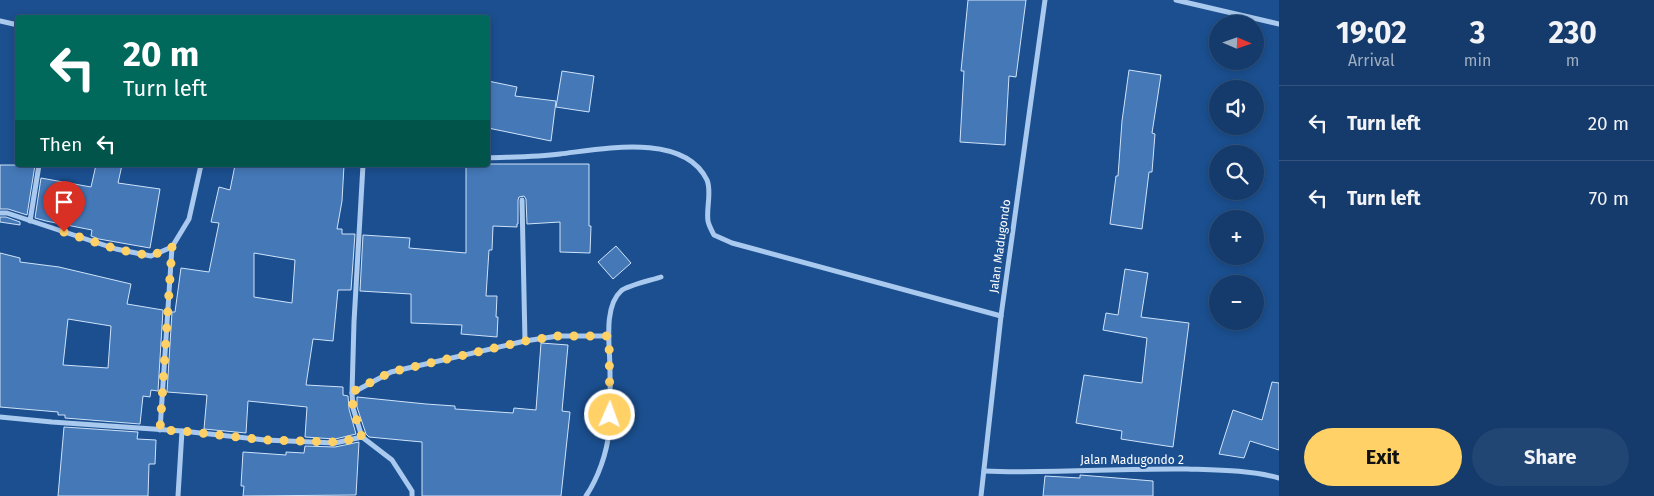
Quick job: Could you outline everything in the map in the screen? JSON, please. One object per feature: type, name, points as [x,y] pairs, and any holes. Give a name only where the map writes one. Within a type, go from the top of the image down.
[{"type":"street","name":"Jalan Madugondo","points":[[981,496],[1001,316],[1045,0]]},
{"type":"street","points":[[1176,0],[1279,24]]},
{"type":"street","points":[[0,21],[15,24]]},
{"type":"street","points":[[490,158],[558,154],[630,146],[674,151],[690,159],[708,181],[708,222],[714,236],[732,243],[1001,316]]},
{"type":"street","points":[[30,221],[40,167]]},
{"type":"street","points":[[160,430],[172,247],[189,219],[201,167]]},
{"type":"street","points":[[363,167],[359,214],[353,408],[362,438],[392,460],[412,492],[412,496]]},
{"type":"street","points":[[522,200],[525,341]]},
{"type":"street","points":[[0,213],[7,213],[116,249],[151,256],[172,247]]},
{"type":"street","points":[[586,496],[592,487],[602,460],[609,433],[609,336],[613,301],[621,290],[660,277]]},
{"type":"street","points":[[352,392],[391,372],[525,341],[558,336],[609,336]]},
{"type":"street","points":[[0,417],[182,431],[265,440],[335,442],[362,438]]},
{"type":"street","points":[[178,496],[182,431]]},
{"type":"street","name":"Jalan Madugondo 2","points":[[984,471],[1151,468],[1221,470],[1269,475],[1279,478]]},
{"type":"building","points":[[968,0],[1026,0],[1016,77],[1009,76],[1005,145],[960,142],[964,71],[961,71]]},
{"type":"building","points":[[1129,70],[1161,75],[1152,133],[1155,134],[1152,172],[1149,172],[1142,229],[1110,224],[1116,176],[1118,176],[1122,121]]},
{"type":"building","points":[[562,71],[594,76],[589,112],[556,107]]},
{"type":"building","points":[[490,81],[517,87],[515,96],[556,101],[551,141],[490,128]]},
{"type":"building","points":[[490,164],[589,164],[590,253],[560,252],[560,222],[527,224],[526,199],[524,196],[519,197],[518,200],[517,227],[493,226],[492,250],[489,250],[486,296],[497,296],[497,337],[461,334],[462,325],[411,323],[411,294],[360,291],[363,235],[410,238],[409,248],[466,253],[466,167],[490,167]]},
{"type":"building","points":[[0,165],[35,167],[27,215],[8,209],[0,209]]},
{"type":"building","points":[[96,167],[122,167],[118,183],[160,189],[150,248],[99,239],[91,236],[92,230],[35,218],[41,178],[91,187]]},
{"type":"building","points":[[235,167],[344,167],[342,201],[337,229],[342,229],[342,234],[355,234],[351,290],[338,290],[333,341],[313,339],[306,385],[343,387],[343,395],[348,396],[349,409],[356,434],[335,439],[305,437],[307,407],[248,401],[246,433],[204,429],[207,395],[167,392],[172,312],[175,312],[181,268],[209,272],[219,223],[211,222],[219,187],[230,190]],"holes":[[[254,253],[295,260],[292,303],[254,297]]]},
{"type":"building","points":[[0,217],[20,222],[20,225],[0,222]]},
{"type":"building","points":[[616,246],[631,263],[613,279],[598,262]]},
{"type":"building","points":[[0,253],[20,258],[20,262],[59,267],[131,284],[127,304],[163,310],[158,391],[151,390],[150,397],[143,396],[140,424],[65,418],[65,415],[58,415],[58,412],[0,407]],"holes":[[[68,319],[111,326],[108,368],[63,365]]]},
{"type":"building","points":[[1125,269],[1148,273],[1141,317],[1189,323],[1173,447],[1121,439],[1122,431],[1076,423],[1084,375],[1142,383],[1147,338],[1103,330],[1106,313],[1118,315]]},
{"type":"building","points":[[541,343],[568,345],[562,411],[570,412],[561,496],[422,496],[422,442],[369,437],[366,434],[357,407],[357,397],[455,406],[455,409],[513,413],[514,408],[536,410]]},
{"type":"building","points":[[1272,382],[1279,383],[1279,450],[1250,441],[1244,458],[1219,454],[1233,410],[1262,420]]},
{"type":"building","points":[[64,427],[138,432],[137,439],[156,440],[155,464],[149,464],[148,496],[58,496]]},
{"type":"building","points":[[359,442],[356,495],[243,496],[244,486],[241,486],[243,452],[286,455],[286,452],[304,453],[305,446],[335,447]]},
{"type":"building","points":[[1080,475],[1153,481],[1153,496],[1043,496],[1045,476],[1080,478]]},
{"type":"route","points":[[64,232],[116,249],[151,256],[172,247],[160,430],[265,440],[335,442],[362,438],[353,408],[352,392],[391,372],[525,341],[558,336],[609,336],[610,415]]}]
